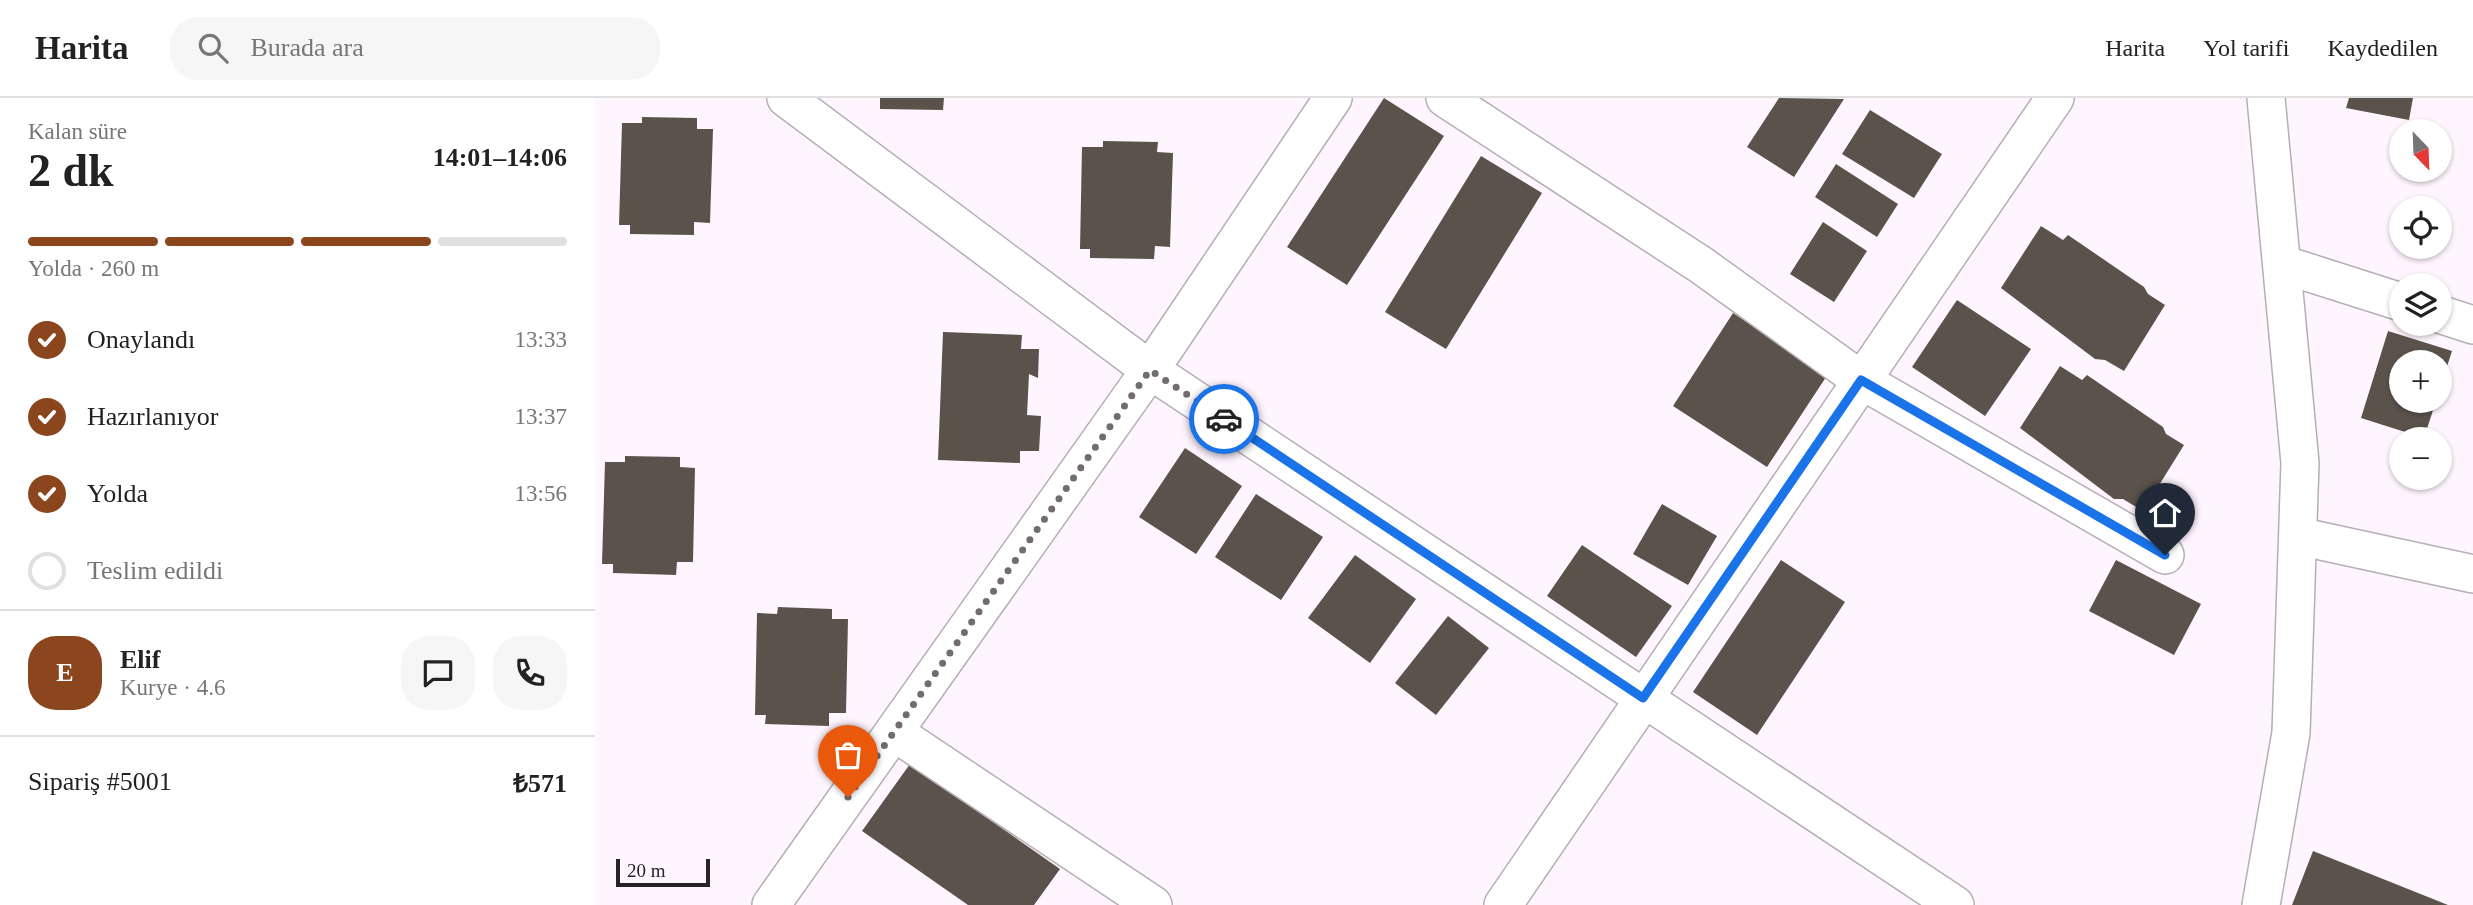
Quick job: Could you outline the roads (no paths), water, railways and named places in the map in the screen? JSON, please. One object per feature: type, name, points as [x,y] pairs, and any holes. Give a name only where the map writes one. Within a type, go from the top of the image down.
[{"type":"street","points":[[786,98],[1150,370],[1955,905]]},
{"type":"street","points":[[771,905],[1150,370],[1333,98]]},
{"type":"street","points":[[1445,98],[1700,265],[1861,380],[2165,555]]},
{"type":"street","points":[[1503,905],[2055,98]]},
{"type":"street","points":[[2261,905],[2291,733],[2300,463],[2266,98]]},
{"type":"street","points":[[2282,264],[2389,298]]},
{"type":"street","points":[[2452,318],[2473,325]]},
{"type":"street","points":[[2298,536],[2473,574]]},
{"type":"street","points":[[894,732],[1153,905]]}]
